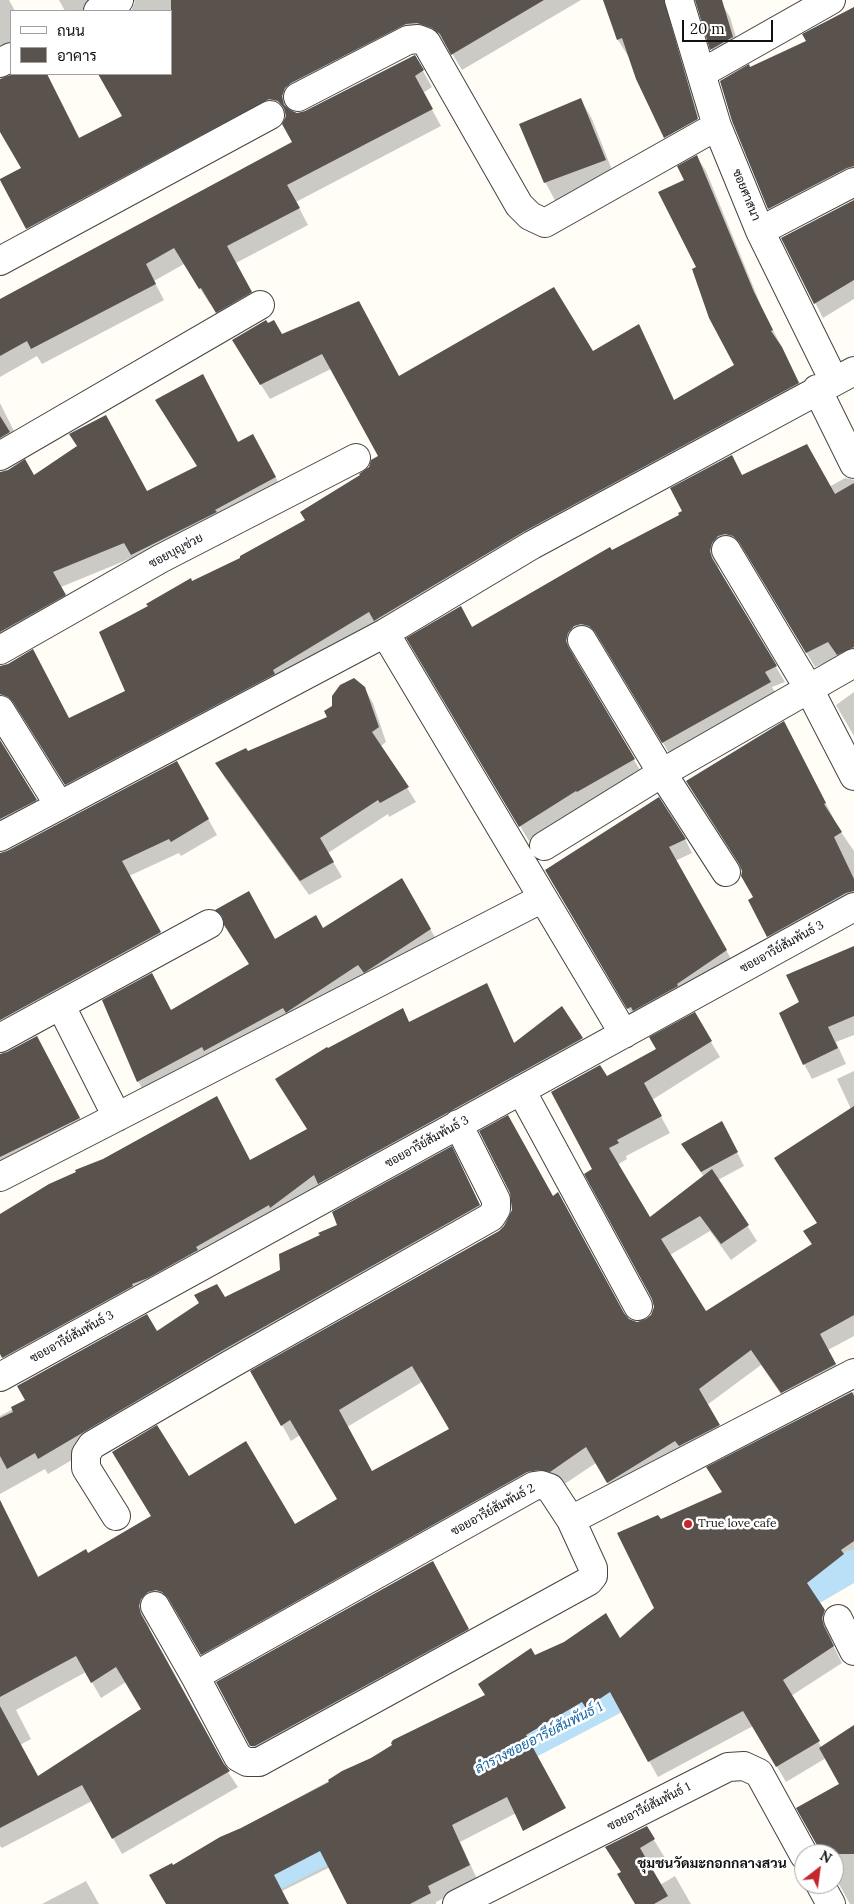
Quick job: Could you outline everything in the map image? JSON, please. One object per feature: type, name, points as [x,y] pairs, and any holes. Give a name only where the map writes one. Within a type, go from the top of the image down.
[{"type":"street","points":[[100,10],[119,0]]},
{"type":"street","name":"ซอยศาสนา","points":[[679,0],[717,126],[760,231],[835,380],[854,464]]},
{"type":"street","points":[[702,73],[831,0]]},
{"type":"street","points":[[298,98],[408,40],[418,39],[426,42],[519,205],[530,216],[545,224],[717,126]]},
{"type":"street","points":[[2,255],[270,115]]},
{"type":"street","points":[[760,231],[854,182]]},
{"type":"street","points":[[0,456],[260,305]]},
{"type":"street","points":[[0,837],[59,804],[385,633],[532,545],[835,380]]},
{"type":"street","name":"ซอยบุญช่วย","points":[[0,650],[160,559],[356,458]]},
{"type":"street","points":[[726,550],[809,689],[854,776]]},
{"type":"street","points":[[385,633],[624,1034]]},
{"type":"street","points":[[582,640],[662,773],[726,872]]},
{"type":"street","points":[[544,846],[662,773],[854,664]]},
{"type":"street","points":[[0,710],[59,804]]},
{"type":"street","points":[[0,1177],[542,898]]},
{"type":"street","name":"ซอยอารีย์สัมพันธ์ 3","points":[[0,1377],[854,908]]},
{"type":"street","points":[[0,1038],[209,924]]},
{"type":"street","points":[[61,1006],[117,1117]]},
{"type":"street","points":[[521,1090],[638,1306]]},
{"type":"street","points":[[116,1516],[86,1468],[86,1454],[92,1445],[491,1217],[496,1209],[496,1200],[458,1124]]},
{"type":"street","points":[[571,1520],[854,1374]]},
{"type":"street","name":"ซอยอารีย์สัมพันธ์ 2","points":[[541,1485],[550,1488],[571,1520],[593,1568],[593,1576],[589,1581],[258,1762],[247,1762],[238,1757],[195,1676],[534,1486],[541,1485]]},
{"type":"street","points":[[155,1606],[195,1676]]},
{"type":"street","points":[[838,1619],[854,1651]]},
{"type":"street","name":"ซอยอารีย์สัมพันธ์ 1","points":[[457,1904],[728,1767],[744,1766],[759,1773],[798,1844]]},
{"type":"building","points":[[171,0],[544,0],[451,55],[440,34],[432,28],[417,23],[406,24],[291,83],[285,88],[282,96],[284,105],[297,113],[305,111],[415,55],[424,70],[415,76],[433,109],[287,185],[300,208],[227,246],[252,292],[216,313],[174,248],[146,264],[156,284],[31,349],[27,341],[0,356],[0,299],[292,142],[282,124],[286,116],[284,108],[278,101],[269,99],[26,229],[0,180],[21,168],[0,132],[0,79],[10,75],[48,75],[79,138],[122,116],[99,75],[172,75]]},
{"type":"building","points":[[603,0],[664,0],[698,119],[664,138],[636,79],[622,38],[617,40]]},
{"type":"building","points":[[695,0],[722,0],[733,37],[710,50]]},
{"type":"building","points":[[854,7],[854,166],[768,209],[732,121],[720,81],[749,64],[750,67],[806,41],[802,34]]},
{"type":"building","points":[[581,98],[606,160],[544,183],[519,124]]},
{"type":"building","points":[[697,155],[754,292],[773,330],[771,331],[782,347],[799,383],[525,531],[374,621],[369,612],[273,670],[275,674],[65,785],[13,702],[8,697],[0,694],[0,666],[8,664],[33,649],[69,718],[125,691],[99,632],[148,606],[146,604],[191,578],[192,581],[240,558],[240,556],[305,520],[300,512],[360,475],[369,467],[371,460],[378,456],[322,354],[260,385],[232,340],[266,320],[268,323],[274,320],[282,334],[359,301],[399,376],[554,287],[593,351],[639,324],[674,400],[734,365],[709,318],[692,269],[696,267],[658,192],[684,180],[677,166]]},
{"type":"building","points":[[854,200],[854,280],[814,304],[781,238]]},
{"type":"building","points":[[203,374],[238,442],[253,434],[276,477],[215,510],[217,512],[131,555],[124,543],[53,572],[66,595],[0,632],[0,472],[8,470],[25,459],[34,475],[77,446],[69,434],[106,415],[147,491],[197,466],[155,400]]},
{"type":"building","points":[[0,416],[10,432],[0,438]]},
{"type":"building","points":[[807,444],[835,494],[854,483],[854,647],[837,655],[828,642],[806,653],[739,542],[733,536],[725,534],[718,536],[712,543],[710,551],[712,558],[777,666],[765,672],[771,682],[662,743],[595,632],[589,626],[581,624],[574,626],[568,633],[566,641],[569,648],[635,759],[576,791],[519,827],[406,638],[461,606],[472,627],[610,547],[612,550],[679,515],[678,513],[682,511],[670,488],[732,455],[742,475]]},
{"type":"building","points":[[354,678],[365,687],[379,727],[372,732],[409,787],[380,803],[378,800],[320,838],[334,862],[300,881],[215,763],[246,748],[248,751],[327,717],[324,711],[332,706],[332,696],[340,685]]},
{"type":"building","points":[[784,721],[826,803],[824,804],[842,832],[834,837],[854,879],[854,891],[846,893],[767,937],[748,900],[753,897],[741,876],[742,871],[739,864],[686,781]]},
{"type":"building","points":[[0,740],[37,800],[0,819]]},
{"type":"building","points":[[177,761],[209,819],[171,842],[169,839],[122,861],[161,932],[0,1020],[0,853]]},
{"type":"building","points":[[659,797],[686,839],[669,847],[727,950],[677,984],[678,986],[633,1011],[631,1007],[627,1009],[545,870]]},
{"type":"building","points":[[402,878],[431,929],[364,973],[358,965],[286,1013],[283,1008],[204,1051],[202,1047],[137,1082],[102,1000],[152,973],[171,1010],[249,964],[224,925],[222,916],[215,910],[249,891],[275,939],[316,915],[323,928]]},
{"type":"building","points":[[854,946],[854,1016],[828,1027],[838,1048],[803,1065],[779,1013],[799,1002],[786,975]]},
{"type":"building","points":[[487,983],[514,1043],[562,1006],[583,1038],[318,1184],[314,1175],[270,1208],[269,1205],[196,1247],[198,1250],[148,1278],[132,1284],[133,1286],[2,1358],[0,1354],[0,1214],[49,1184],[76,1172],[75,1170],[103,1159],[217,1096],[250,1160],[307,1129],[275,1079],[327,1047],[403,1008],[409,1022]]},
{"type":"building","points":[[695,1012],[712,1041],[644,1083],[662,1116],[617,1140],[619,1143],[609,1148],[650,1217],[712,1169],[749,1225],[721,1244],[700,1216],[661,1239],[706,1311],[812,1244],[803,1231],[817,1223],[774,1158],[854,1106],[854,1315],[820,1334],[836,1364],[781,1393],[751,1350],[699,1389],[720,1425],[679,1446],[675,1441],[607,1483],[586,1447],[550,1472],[539,1470],[527,1472],[201,1655],[168,1598],[162,1592],[156,1590],[148,1592],[141,1599],[139,1606],[141,1614],[224,1764],[230,1771],[112,1839],[82,1785],[0,1828],[0,1706],[38,1776],[141,1709],[116,1667],[91,1683],[76,1656],[0,1697],[0,1500],[38,1577],[86,1549],[88,1553],[151,1516],[112,1452],[157,1425],[189,1476],[246,1441],[295,1524],[337,1499],[290,1420],[281,1426],[250,1371],[499,1231],[504,1226],[512,1210],[510,1193],[479,1131],[508,1115],[553,1196],[558,1192],[624,1313],[629,1319],[637,1322],[646,1319],[651,1315],[654,1307],[652,1299],[584,1174],[592,1169],[551,1092],[600,1065],[607,1076],[656,1049],[649,1037]],"holes":[[[412,1366],[449,1429],[372,1471],[339,1410]]]},
{"type":"building","points":[[37,1036],[80,1118],[0,1157],[0,1054]]},
{"type":"building","points":[[722,1121],[738,1152],[701,1172],[681,1144]]},
{"type":"building","points":[[452,1146],[480,1205],[223,1350],[38,1459],[35,1453],[7,1469],[0,1456],[0,1418],[13,1412],[11,1407],[25,1400],[17,1386],[147,1314],[157,1331],[199,1303],[194,1295],[217,1284],[225,1297],[280,1270],[279,1254],[337,1225],[332,1212]]},
{"type":"building","points":[[852,1392],[854,1396],[854,1541],[841,1550],[844,1554],[807,1583],[825,1610],[822,1618],[824,1626],[834,1646],[783,1680],[820,1741],[776,1767],[743,1711],[648,1762],[610,1692],[586,1708],[582,1702],[526,1735],[566,1808],[523,1831],[507,1797],[452,1825],[470,1865],[428,1886],[431,1893],[410,1904],[347,1904],[320,1851],[274,1875],[289,1904],[166,1904],[149,1875],[172,1863],[173,1865],[220,1837],[329,1782],[328,1780],[342,1771],[371,1758],[392,1745],[393,1740],[485,1695],[478,1684],[531,1648],[535,1655],[564,1642],[606,1613],[620,1638],[654,1608],[617,1533],[658,1515],[661,1519],[722,1492],[706,1467]]},
{"type":"building","points":[[433,1561],[469,1629],[255,1746],[250,1746],[216,1682]]},
{"type":"building","points":[[854,1725],[854,1854],[844,1854],[844,1844],[816,1844],[796,1808],[839,1784],[819,1748]]},
{"type":"building","points":[[647,1826],[655,1839],[640,1848],[668,1896],[654,1904],[635,1904],[617,1874],[621,1872],[605,1847]]},
{"type":"waterway","name":"ลำรางซอยอารีย์สัมพันธ์ 1","points":[[775,1611],[854,1565]]},
{"type":"waterway","name":"ลำรางซอยอารีย์สัมพันธ์ 1","points":[[493,1762],[650,1680]]},
{"type":"waterway","name":"ลำรางซอยอารีย์สัมพันธ์ 1","points":[[219,1904],[358,1832]]},
{"type":"place","name":"True love cafe","points":[[688,1524]]},
{"type":"district","name":"ชุมชนวัดมะกอกกลางสวน","points":[[712,1864]]}]
